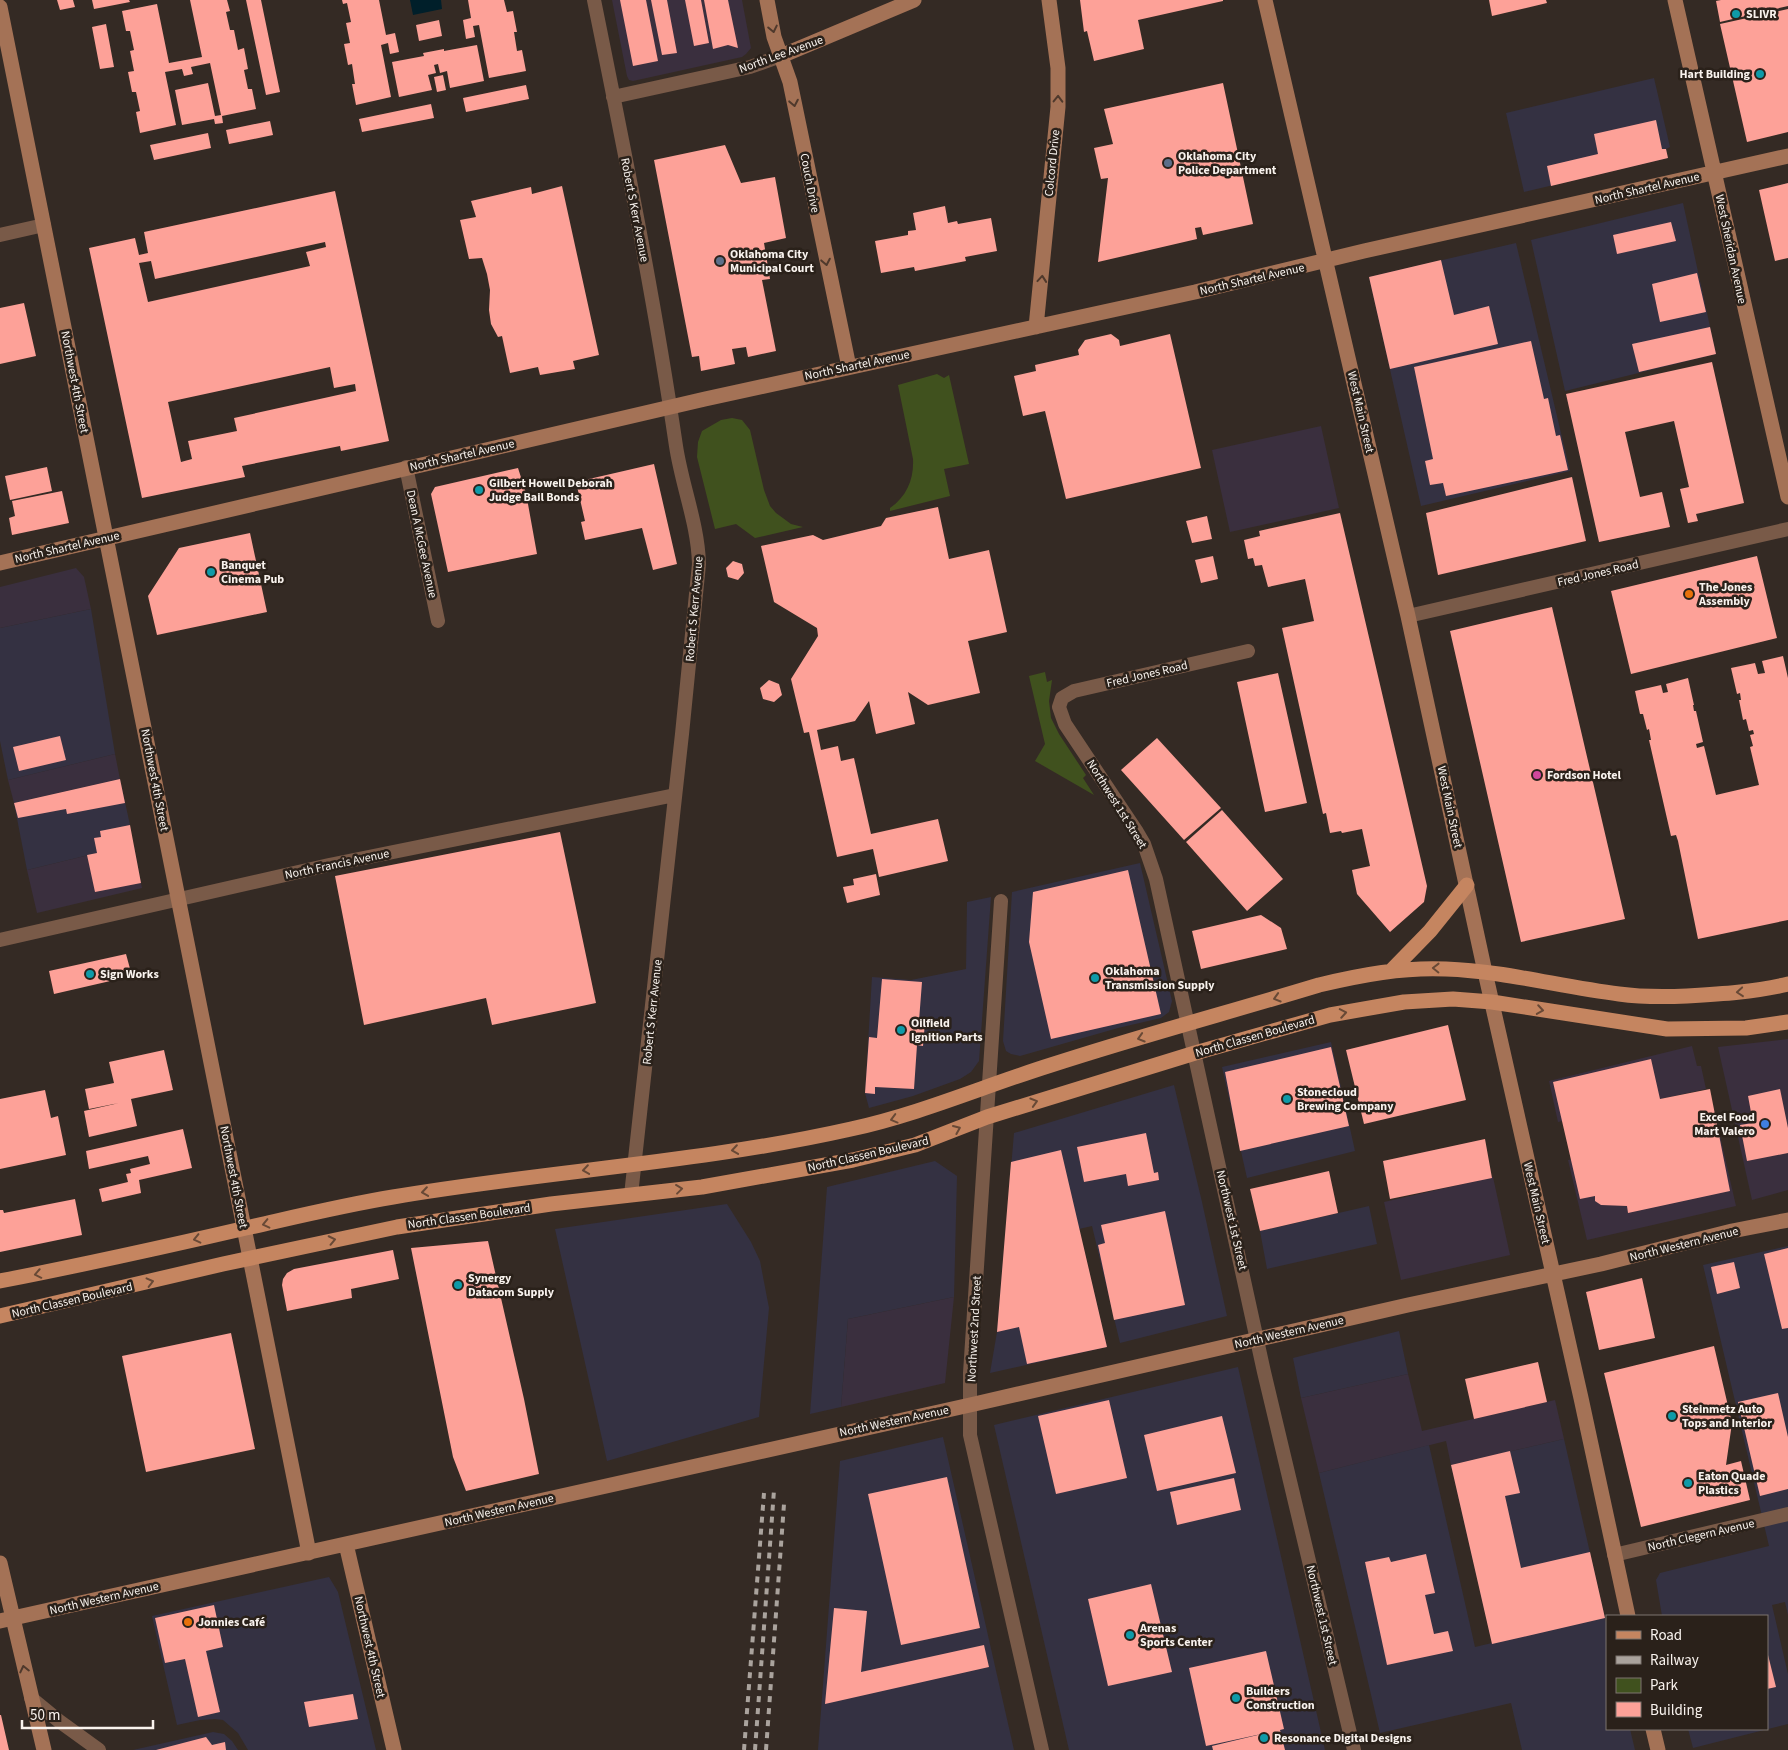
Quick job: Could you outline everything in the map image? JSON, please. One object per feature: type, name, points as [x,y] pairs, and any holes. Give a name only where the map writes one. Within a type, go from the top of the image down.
[{"type":"main road","name":"Couch Drive","points":[[767,0],[774,37],[790,82],[849,367]]},
{"type":"main road","name":"North Lee Avenue","points":[[781,56],[914,0]]},
{"type":"main road","name":"Colcord Drive","points":[[1036,327],[1058,107],[1057,60],[1049,0]]},
{"type":"main road","name":"West Main Street","points":[[1265,0],[1408,616],[1628,1615]]},
{"type":"main road","name":"West Sheridan Avenue","points":[[1675,0],[1742,302],[1788,497]]},
{"type":"main road","name":"Northwest 4th Street","points":[[0,7],[309,1552]]},
{"type":"main road","name":"North Shartel Avenue","points":[[0,563],[406,467],[849,367],[1258,278],[1788,156]]},
{"type":"main road","points":[[1391,971],[1430,932],[1467,884]]},
{"type":"main road","points":[[0,1281],[95,1263],[392,1197],[778,1144],[851,1129],[898,1118],[1053,1064],[1319,985],[1354,977],[1422,968],[1485,972],[1620,995],[1658,997],[1763,990],[1788,984]]},
{"type":"main road","name":"North Classen Boulevard","points":[[0,1316],[397,1226],[551,1204],[710,1185],[853,1160],[915,1145],[987,1117],[1195,1053],[1330,1015],[1395,1003],[1453,999],[1492,1002],[1667,1029],[1746,1028],[1788,1022]]},
{"type":"main road","name":"North Western Avenue","points":[[6,1620],[1635,1256],[1732,1231],[1788,1220]]},
{"type":"main road","name":"Northwest 4th Street","points":[[346,1544],[394,1750]]},
{"type":"main road","points":[[0,1563],[6,1620],[31,1698],[44,1750]]},
{"type":"main road","points":[[1653,1730],[1658,1750]]},
{"type":"street","name":"Robert S Kerr Avenue","points":[[594,0],[665,366],[678,455],[698,543],[700,564],[631,1195]]},
{"type":"street","name":"North Lee Avenue","points":[[613,97],[750,67],[781,56]]},
{"type":"street","points":[[0,235],[44,225]]},
{"type":"street","name":"Dean A McGee Avenue","points":[[406,467],[438,621]]},
{"type":"street","name":"Fred Jones Road","points":[[1408,616],[1788,529]]},
{"type":"street","name":"Fred Jones Road","points":[[1060,711],[1062,698],[1074,691],[1248,651]]},
{"type":"street","name":"Northwest 1st Street","points":[[1060,711],[1065,724],[1144,844],[1156,879],[1264,1372],[1354,1750]]},
{"type":"street","name":"North Francis Avenue","points":[[0,940],[329,865],[675,795]]},
{"type":"street","name":"Northwest 2nd Street","points":[[1001,901],[970,1373],[970,1435],[1042,1750]]},
{"type":"street","name":"North Clegern Avenue","points":[[1614,1556],[1788,1514]]},
{"type":"street","points":[[31,1698],[58,1721],[99,1750]]},
{"type":"shaded area","points":[[612,0],[742,0],[751,48],[742,57],[633,81],[629,80]]},
{"type":"shaded area","points":[[1654,78],[1670,147],[1666,149],[1668,158],[1524,192],[1506,113]]},
{"type":"shaded area","points":[[1683,203],[1716,354],[1565,391],[1531,240]]},
{"type":"shaded area","points":[[1516,243],[1570,471],[1421,506],[1369,277]]},
{"type":"shaded area","points":[[1321,426],[1339,508],[1230,532],[1212,450]]},
{"type":"shaded area","points":[[76,568],[84,577],[91,609],[0,628],[0,587]]},
{"type":"shaded area","points":[[91,609],[115,754],[8,780],[0,741],[0,628]]},
{"type":"shaded area","points":[[115,754],[120,779],[14,803],[8,780]]},
{"type":"shaded area","points":[[120,779],[130,825],[97,853],[27,870],[14,803]]},
{"type":"shaded area","points":[[134,846],[142,888],[37,913],[27,870]]},
{"type":"shaded area","name":"Oklahoma Transmission Supply","points":[[1140,863],[1172,1001],[1169,1012],[1161,1018],[1118,1028],[1020,1056],[1006,1051],[1003,1041],[1012,892]]},
{"type":"shaded area","points":[[991,897],[979,1061],[971,1072],[960,1079],[913,1096],[869,1108],[865,1093],[872,977],[911,980],[966,969],[967,902]]},
{"type":"shaded area","points":[[1788,1039],[1788,1190],[1752,1200],[1718,1047]]},
{"type":"shaded area","name":"Stonecloud Brewing Company","points":[[1331,1042],[1355,1151],[1247,1178],[1222,1067]]},
{"type":"shaded area","points":[[1692,1046],[1697,1066],[1701,1066],[1706,1089],[1558,1122],[1549,1081]]},
{"type":"shaded area","points":[[1174,1085],[1227,1316],[1120,1343],[1092,1226],[1079,1229],[1107,1347],[990,1373],[997,1332],[1014,1133]]},
{"type":"shaded area","points":[[1718,1127],[1736,1206],[1587,1240],[1568,1160]]},
{"type":"shaded area","points":[[935,1161],[957,1176],[954,1297],[848,1319],[841,1407],[810,1414],[827,1187]]},
{"type":"shaded area","points":[[1493,1177],[1510,1255],[1401,1280],[1384,1202]]},
{"type":"shaded area","points":[[727,1204],[751,1242],[760,1261],[769,1308],[759,1417],[607,1461],[555,1229]]},
{"type":"shaded area","points":[[1369,1206],[1377,1244],[1267,1269],[1260,1231]]},
{"type":"shaded area","points":[[1788,1246],[1788,1615],[1785,1602],[1772,1605],[1788,1674],[1788,1724],[1768,1729],[1768,1615],[1662,1615],[1656,1580],[1660,1573],[1769,1546],[1703,1265]]},
{"type":"shaded area","points":[[954,1297],[945,1383],[841,1407],[848,1319]]},
{"type":"shaded area","points":[[1399,1331],[1408,1374],[1301,1398],[1293,1358]]},
{"type":"shaded area","points":[[1238,1367],[1325,1750],[1069,1750],[994,1425]]},
{"type":"shaded area","points":[[1408,1374],[1422,1431],[1555,1400],[1564,1439],[1451,1465],[1446,1441],[1319,1473],[1301,1398]]},
{"type":"shaded area","points":[[943,1437],[1014,1750],[818,1750],[840,1461]]},
{"type":"shaded area","points":[[1564,1439],[1606,1623],[1606,1730],[1630,1730],[1635,1750],[1522,1750],[1511,1703],[1380,1733],[1319,1473],[1429,1445],[1475,1647],[1492,1643],[1451,1465]]},
{"type":"shaded area","points":[[329,1577],[338,1592],[376,1750],[248,1750],[238,1733],[223,1720],[200,1720],[177,1725],[152,1616]]},
{"type":"shaded area","points":[[1688,1730],[1764,1730],[1693,1748]]},
{"type":"shaded area","points":[[213,1732],[224,1734],[238,1750],[133,1750]]},
{"type":"green space","points":[[937,374],[944,378],[949,375],[969,464],[944,469],[950,496],[890,511],[890,508],[905,492],[911,480],[913,466],[898,385]]},
{"type":"green space","points":[[732,418],[742,420],[750,430],[764,490],[770,506],[791,524],[803,527],[755,538],[736,524],[715,529],[697,457],[698,442],[702,431],[721,420]]},
{"type":"green space","points":[[1045,672],[1047,682],[1052,680],[1049,701],[1051,718],[1059,734],[1086,775],[1083,778],[1094,795],[1035,761],[1045,744],[1029,676]]},
{"type":"water","points":[[410,0],[441,0],[442,9],[413,15]]},
{"type":"building","points":[[57,0],[73,0],[75,7],[60,10]]},
{"type":"building","points":[[92,0],[129,0],[130,2],[94,9]]},
{"type":"building","points":[[190,0],[227,0],[230,11],[226,12],[230,30],[234,30],[238,50],[244,48],[248,69],[244,70],[248,89],[252,89],[256,109],[222,116],[223,123],[215,124],[214,119],[182,125],[175,90],[208,83],[215,116],[221,115],[210,63],[191,67],[193,74],[184,76],[182,69],[165,72],[176,125],[140,133],[136,112],[140,111],[136,92],[132,92],[128,72],[134,71],[130,51],[134,50],[130,31],[126,31],[122,11],[157,4],[169,63],[202,57]]},
{"type":"building","points":[[246,0],[261,0],[280,92],[266,95]]},
{"type":"building","points":[[342,0],[379,0],[386,35],[395,33],[399,52],[390,54],[388,43],[381,45],[391,97],[356,105],[352,84],[355,84],[352,64],[348,65],[344,44],[350,43],[346,23],[351,22],[347,3],[343,4]]},
{"type":"building","points":[[468,0],[504,0],[507,12],[513,11],[517,32],[514,32],[517,51],[522,50],[526,71],[489,78],[479,25],[473,26],[475,37],[466,39],[463,20],[471,18]]},
{"type":"building","points":[[620,0],[646,0],[658,61],[633,66]]},
{"type":"building","points":[[651,0],[667,0],[677,53],[662,55]]},
{"type":"building","points":[[685,0],[701,0],[709,43],[694,46]]},
{"type":"building","points":[[704,0],[728,0],[738,48],[728,45],[713,49]]},
{"type":"building","points":[[1080,0],[1223,1],[1138,20],[1144,49],[1094,61],[1087,31],[1084,32]]},
{"type":"building","points":[[1489,0],[1546,0],[1547,3],[1492,16]]},
{"type":"building","name":"SLIVR","points":[[1788,0],[1788,6],[1720,22],[1716,1]]},
{"type":"building","name":"Hart Building","points":[[1788,9],[1788,132],[1747,142],[1720,24]]},
{"type":"building","points":[[439,20],[442,36],[419,41],[416,25]]},
{"type":"building","points":[[106,24],[114,67],[100,69],[92,27]]},
{"type":"building","points":[[477,45],[484,81],[450,88],[447,71],[440,73],[438,64],[434,65],[436,73],[428,75],[432,90],[399,97],[392,62],[424,56],[423,53]]},
{"type":"building","points":[[443,75],[446,90],[437,92],[434,77]]},
{"type":"building","name":"Oklahoma City Police Department","points":[[1223,83],[1253,224],[1203,235],[1201,227],[1195,228],[1197,239],[1098,262],[1108,178],[1101,179],[1094,148],[1113,144],[1104,109]]},
{"type":"building","points":[[526,85],[529,99],[466,112],[463,98]]},
{"type":"building","points":[[431,104],[434,118],[362,132],[359,119]]},
{"type":"building","points":[[1656,120],[1662,149],[1666,149],[1668,158],[1551,186],[1547,166],[1598,154],[1594,134]]},
{"type":"building","points":[[270,121],[273,135],[229,144],[226,130]]},
{"type":"building","points":[[208,133],[211,148],[154,160],[150,145]]},
{"type":"building","name":"Oklahoma City Municipal Court","points":[[725,145],[741,183],[775,177],[786,238],[764,243],[770,279],[762,280],[776,351],[748,357],[746,347],[732,349],[735,364],[701,371],[699,356],[692,357],[654,160]]},
{"type":"building","points":[[1788,183],[1788,258],[1775,261],[1759,190]]},
{"type":"building","points":[[562,186],[599,355],[573,361],[575,369],[540,375],[538,367],[510,373],[502,336],[498,337],[491,324],[489,310],[490,290],[482,258],[469,259],[460,220],[476,217],[471,201],[531,187],[532,194]]},
{"type":"building","points":[[335,191],[389,441],[341,451],[340,446],[242,466],[245,477],[142,498],[89,248],[135,238],[139,255],[148,253],[144,232]],"holes":[[[325,242],[326,247],[306,252],[310,266],[148,302],[139,263],[151,261],[155,279]],[[330,367],[334,388],[355,384],[356,391],[234,418],[237,431],[188,441],[192,459],[181,462],[168,402]]]},
{"type":"building","points":[[945,206],[948,223],[957,221],[958,224],[991,218],[997,251],[965,257],[966,261],[915,271],[914,267],[881,273],[875,241],[908,235],[908,231],[916,230],[913,213]]},
{"type":"building","points":[[1671,222],[1676,241],[1617,254],[1613,235]]},
{"type":"building","points":[[1441,260],[1454,315],[1489,306],[1498,344],[1390,369],[1369,277]]},
{"type":"building","points":[[1697,273],[1706,312],[1660,322],[1652,284]]},
{"type":"building","points":[[24,303],[36,356],[0,364],[0,308]]},
{"type":"building","points":[[1710,327],[1716,354],[1639,372],[1632,344]]},
{"type":"building","points":[[1111,334],[1119,340],[1120,346],[1170,334],[1201,468],[1066,499],[1045,411],[1023,416],[1014,376],[1036,371],[1035,365],[1079,355],[1078,350],[1085,340]]},
{"type":"building","points":[[1531,341],[1544,399],[1548,398],[1556,436],[1560,435],[1568,470],[1446,496],[1443,483],[1430,485],[1425,461],[1433,459],[1414,367]]},
{"type":"building","points":[[1712,362],[1744,503],[1696,514],[1698,521],[1688,523],[1680,489],[1689,487],[1674,421],[1625,432],[1640,497],[1662,492],[1670,527],[1599,542],[1566,394]]},
{"type":"building","points":[[654,464],[677,564],[653,570],[642,528],[585,540],[581,522],[585,521],[576,482]]},
{"type":"building","points":[[47,467],[52,491],[10,500],[5,476]]},
{"type":"building","points":[[518,468],[526,493],[537,554],[448,572],[431,494],[435,487]]},
{"type":"building","points":[[1572,477],[1586,541],[1438,575],[1426,513]]},
{"type":"building","points":[[62,491],[69,523],[12,535],[9,518],[15,516],[12,501]]},
{"type":"building","points":[[938,507],[949,559],[989,550],[1007,632],[968,641],[980,693],[928,705],[908,692],[915,724],[876,734],[869,701],[855,721],[817,730],[821,750],[838,746],[841,761],[854,758],[871,834],[938,819],[948,861],[879,877],[873,849],[837,857],[809,732],[804,733],[791,679],[818,636],[817,628],[774,602],[761,546],[813,535],[823,540],[881,526],[886,518]]},
{"type":"building","points":[[1340,513],[1427,886],[1424,902],[1390,932],[1357,894],[1352,870],[1370,866],[1362,829],[1330,833],[1326,813],[1323,814],[1282,628],[1314,621],[1305,579],[1268,587],[1262,565],[1255,566],[1253,558],[1248,559],[1244,540],[1260,536],[1259,531]]},
{"type":"building","points":[[1207,516],[1212,539],[1192,543],[1186,521]]},
{"type":"building","name":"Banquet Cinema Pub","points":[[250,533],[267,612],[157,635],[148,596],[179,548]]},
{"type":"building","points":[[1213,556],[1218,579],[1201,583],[1195,560]]},
{"type":"building","points":[[1757,556],[1777,638],[1631,674],[1611,591]]},
{"type":"building","points":[[733,561],[742,564],[744,573],[738,580],[728,577],[726,568]]},
{"type":"building","name":"Fordson Hotel","points":[[1552,607],[1625,919],[1521,942],[1450,631]]},
{"type":"building","points":[[1783,656],[1788,678],[1788,920],[1698,939],[1678,841],[1676,835],[1671,836],[1649,740],[1651,740],[1649,729],[1647,730],[1643,714],[1640,714],[1635,691],[1661,685],[1663,693],[1668,692],[1666,684],[1688,678],[1694,711],[1696,711],[1703,742],[1696,744],[1697,748],[1704,746],[1716,795],[1759,785],[1750,747],[1753,746],[1750,735],[1754,734],[1753,730],[1749,731],[1746,719],[1743,720],[1739,700],[1741,700],[1740,693],[1737,694],[1731,668],[1755,663],[1758,674],[1765,673],[1762,661]]},
{"type":"building","points":[[1278,673],[1307,803],[1265,812],[1237,682]]},
{"type":"building","points":[[769,680],[779,684],[782,695],[774,702],[763,699],[760,688]]},
{"type":"building","points":[[60,736],[66,760],[19,771],[13,747]]},
{"type":"building","points":[[1157,738],[1221,808],[1184,840],[1121,770]]},
{"type":"building","points":[[120,779],[125,803],[67,814],[66,809],[18,818],[14,803]]},
{"type":"building","points":[[1222,810],[1283,879],[1247,911],[1186,842]]},
{"type":"building","points":[[130,825],[141,883],[95,892],[87,855],[97,853],[94,838],[101,837],[100,831]]},
{"type":"building","points":[[560,832],[596,1003],[492,1025],[486,998],[364,1025],[335,876]]},
{"type":"building","name":"Oklahoma Transmission Supply","points":[[1128,870],[1161,1014],[1051,1039],[1029,942],[1033,892]]},
{"type":"building","points":[[876,874],[880,895],[847,903],[843,887],[854,885],[853,879]]},
{"type":"building","points":[[1261,915],[1281,928],[1287,949],[1201,969],[1192,931]]},
{"type":"building","name":"Sign Works","points":[[126,954],[132,976],[54,994],[49,971]]},
{"type":"building","name":"Oilfield Ignition Parts","points":[[882,979],[922,982],[919,1021],[925,1022],[923,1046],[917,1045],[914,1089],[875,1087],[875,1094],[865,1093],[869,1037],[877,1038]]},
{"type":"building","points":[[1448,1025],[1466,1100],[1364,1124],[1346,1050]]},
{"type":"building","name":"Stonecloud Brewing Company","points":[[1331,1047],[1349,1126],[1240,1151],[1225,1072]]},
{"type":"building","points":[[164,1050],[173,1090],[131,1099],[137,1126],[89,1137],[84,1111],[119,1103],[89,1109],[85,1089],[114,1083],[109,1062]]},
{"type":"building","points":[[1651,1059],[1660,1099],[1710,1089],[1730,1191],[1628,1213],[1627,1206],[1601,1205],[1595,1201],[1595,1196],[1580,1199],[1553,1082]]},
{"type":"building","name":"Excel Food Mart Valero","points":[[1780,1089],[1788,1128],[1788,1153],[1747,1161],[1740,1125],[1753,1123],[1748,1096]]},
{"type":"building","points":[[45,1090],[51,1118],[58,1116],[66,1155],[0,1169],[0,1099]]},
{"type":"building","points":[[183,1129],[192,1168],[139,1180],[141,1193],[102,1202],[99,1189],[128,1182],[126,1174],[131,1173],[130,1169],[150,1164],[148,1156],[89,1169],[86,1151]]},
{"type":"building","points":[[1146,1133],[1154,1173],[1158,1172],[1159,1180],[1128,1186],[1126,1174],[1084,1182],[1077,1147]]},
{"type":"building","points":[[1485,1139],[1492,1178],[1390,1199],[1383,1161]]},
{"type":"building","points":[[1061,1150],[1107,1347],[1027,1364],[1019,1327],[997,1332],[1011,1162]]},
{"type":"building","points":[[1329,1171],[1338,1213],[1260,1231],[1250,1189]]},
{"type":"building","points":[[75,1199],[82,1235],[0,1252],[0,1210],[3,1210],[4,1213]]},
{"type":"building","points":[[1165,1211],[1185,1305],[1114,1320],[1098,1245],[1105,1243],[1101,1225]]},
{"type":"building","points":[[488,1241],[539,1474],[466,1491],[453,1457],[411,1248]]},
{"type":"building","points":[[1788,1248],[1788,1328],[1782,1329],[1764,1254]]},
{"type":"building","points":[[393,1250],[399,1279],[351,1289],[352,1298],[287,1311],[282,1285],[287,1273],[294,1269]]},
{"type":"building","points":[[1734,1262],[1740,1288],[1717,1294],[1711,1267]]},
{"type":"building","points":[[1642,1278],[1655,1338],[1599,1350],[1586,1292]]},
{"type":"building","points":[[231,1333],[255,1449],[146,1472],[122,1356]]},
{"type":"building","points":[[1714,1346],[1732,1423],[1726,1465],[1741,1461],[1750,1500],[1641,1527],[1604,1373]]},
{"type":"building","points":[[1538,1362],[1547,1402],[1474,1419],[1465,1379]]},
{"type":"building","points":[[1778,1393],[1788,1437],[1788,1489],[1760,1496],[1738,1402]]},
{"type":"building","points":[[1109,1400],[1127,1478],[1056,1494],[1038,1416]]},
{"type":"building","points":[[1222,1416],[1236,1473],[1157,1491],[1144,1435]]},
{"type":"building","points":[[1510,1451],[1520,1493],[1505,1496],[1521,1568],[1590,1552],[1605,1618],[1492,1644],[1451,1465]]},
{"type":"building","points":[[947,1477],[980,1628],[901,1645],[868,1494]]},
{"type":"building","points":[[1234,1478],[1241,1510],[1177,1525],[1170,1492]]},
{"type":"building","points":[[1426,1554],[1435,1593],[1425,1595],[1434,1634],[1448,1631],[1453,1651],[1387,1665],[1365,1562],[1389,1557],[1391,1562]]},
{"type":"building","name":"Arenas Sports Center","points":[[1151,1584],[1172,1672],[1108,1686],[1088,1599]]},
{"type":"building","points":[[214,1605],[223,1647],[206,1651],[220,1712],[198,1717],[185,1659],[165,1663],[155,1618]]},
{"type":"building","points":[[834,1608],[867,1611],[861,1672],[984,1645],[989,1667],[825,1704]]},
{"type":"building","name":"Builders Construction","points":[[1266,1651],[1284,1729],[1280,1730],[1285,1750],[1213,1750],[1212,1746],[1266,1733],[1206,1746],[1189,1668]]},
{"type":"building","points":[[1768,1655],[1776,1687],[1768,1689]]},
{"type":"building","points":[[353,1694],[358,1719],[309,1727],[304,1702]]},
{"type":"building","points":[[1,1715],[9,1750],[0,1750]]},
{"type":"building","points":[[206,1737],[212,1745],[225,1742],[226,1750],[156,1750]]},
{"type":"railway","points":[[755,1750],[774,1490]]},
{"type":"railway","points":[[744,1750],[764,1493]]},
{"type":"railway","points":[[766,1750],[784,1504]]},
{"type":"place","name":"SLIVR","points":[[1736,14]]},
{"type":"place","name":"Hart Building","points":[[1760,74]]},
{"type":"place","name":"Oklahoma City Police Department","points":[[1168,163]]},
{"type":"place","name":"Oklahoma City Municipal Court","points":[[720,261]]},
{"type":"place","name":"Gilbert Howell Deborah Judge Bail Bonds","points":[[479,490]]},
{"type":"place","name":"Banquet Cinema Pub","points":[[211,572]]},
{"type":"place","name":"The Jones Assembly","points":[[1689,594]]},
{"type":"place","name":"Fordson Hotel","points":[[1537,775]]},
{"type":"place","name":"Sign Works","points":[[90,974]]},
{"type":"place","name":"Oklahoma Transmission Supply","points":[[1095,978]]},
{"type":"place","name":"Oilfield Ignition Parts","points":[[901,1030]]},
{"type":"place","name":"Stonecloud Brewing Company","points":[[1287,1099]]},
{"type":"place","name":"Excel Food Mart Valero","points":[[1765,1124]]},
{"type":"place","name":"Synergy Datacom Supply","points":[[458,1285]]},
{"type":"place","name":"Steinmetz Auto Tops and Interior","points":[[1672,1416]]},
{"type":"place","name":"Eaton Quade Plastics","points":[[1688,1483]]},
{"type":"place","name":"Jonnies Café","points":[[188,1622]]},
{"type":"place","name":"Arenas Sports Center","points":[[1130,1635]]},
{"type":"place","name":"Builders Construction","points":[[1236,1698]]},
{"type":"place","name":"Resonance Digital Designs","points":[[1264,1738]]}]
